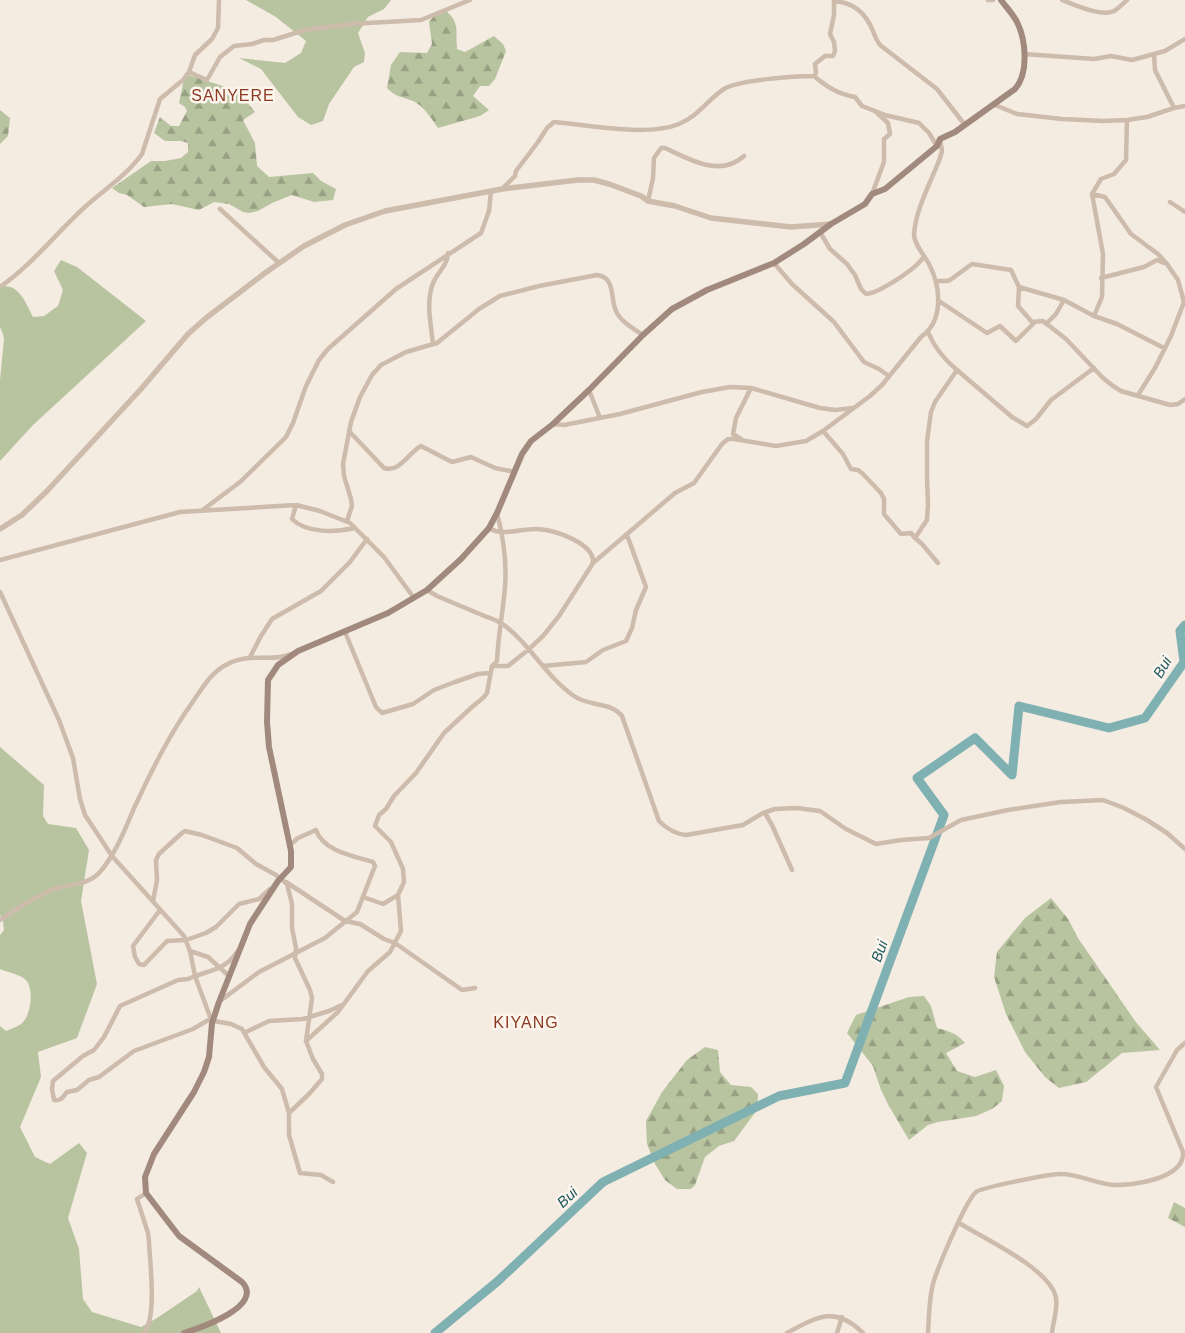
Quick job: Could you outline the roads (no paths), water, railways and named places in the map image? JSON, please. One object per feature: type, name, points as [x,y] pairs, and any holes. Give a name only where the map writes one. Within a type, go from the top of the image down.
[{"type":"main road","points":[[184,1333],[213,1323],[231,1312],[246,1298],[248,1290],[242,1282],[179,1236],[146,1193],[145,1177],[154,1154],[194,1092],[204,1072],[209,1057],[212,1021],[228,976],[250,924],[279,880],[291,867],[292,857],[286,822],[269,747],[268,680],[280,663],[298,651],[388,613],[427,590],[461,559],[489,528],[522,454],[529,443],[553,424],[672,309],[707,290],[774,264],[831,224],[865,204],[872,194],[885,189],[937,146],[940,139],[955,132],[995,105],[1020,83],[1023,76],[1024,54],[1021,32],[1016,21],[1001,0]]},
{"type":"street","points":[[0,287],[137,161],[142,154],[160,99],[183,80],[189,72],[195,55],[212,39],[218,28],[219,0]]},
{"type":"street","points":[[189,72],[207,80],[220,57],[234,46],[252,44],[261,40],[273,40],[305,30],[350,24],[421,20],[470,0]]},
{"type":"street","points":[[988,0],[993,0]]},
{"type":"street","points":[[1062,0],[1103,13],[1115,10],[1126,0]]},
{"type":"street","points":[[814,76],[816,73],[815,64],[825,56],[832,56],[835,51],[830,34],[834,14],[834,1],[852,4],[863,13],[875,39],[880,45],[937,89],[965,125]]},
{"type":"street","points":[[1024,54],[1094,58],[1111,56],[1132,60],[1154,54],[1185,39]]},
{"type":"street","points":[[1154,54],[1155,70],[1174,108]]},
{"type":"street","points":[[502,189],[515,176],[516,171],[546,128],[554,122],[648,130],[678,125],[697,114],[724,89],[734,85],[787,77],[814,76],[832,89],[855,97],[862,106],[919,123],[929,133],[937,146]]},
{"type":"street","points":[[995,105],[1017,114],[1081,120],[1127,120],[1147,117],[1185,106]]},
{"type":"street","points":[[872,194],[884,162],[884,139],[890,134],[888,123],[874,110]]},
{"type":"street","points":[[1094,316],[1102,296],[1103,254],[1092,194],[1101,179],[1114,174],[1126,160],[1127,120]]},
{"type":"street","points":[[492,666],[508,666],[543,636],[559,616],[593,563],[674,493],[694,483],[722,444],[728,439],[741,439],[776,446],[806,440],[823,431],[870,396],[890,376],[921,337],[928,332],[935,319],[939,301],[936,281],[916,244],[914,234],[918,217],[942,151],[940,139]]},
{"type":"street","points":[[648,201],[653,178],[654,158],[661,148],[665,148],[692,161],[717,166],[731,165],[738,162],[744,156]]},
{"type":"street","points":[[0,529],[22,515],[47,491],[141,389],[188,334],[238,293],[304,246],[345,225],[369,216],[385,211],[502,189],[578,180],[594,180],[641,196],[648,201],[675,206],[711,218],[791,226],[831,224]]},
{"type":"street","points":[[203,510],[240,482],[286,437],[306,386],[319,360],[328,349],[396,290],[448,253],[481,233],[489,210],[491,191]]},
{"type":"street","points":[[1092,194],[1105,197],[1131,234],[1158,254],[1167,264],[1178,280],[1184,302],[1172,336],[1164,348],[1156,368],[1138,395]]},
{"type":"street","points":[[1170,202],[1185,212]]},
{"type":"street","points":[[220,209],[279,263]]},
{"type":"street","points":[[820,232],[830,249],[847,264],[855,275],[860,289],[866,294],[891,284],[921,262],[924,256]]},
{"type":"street","points":[[433,344],[430,306],[431,293],[434,281],[447,261],[448,253]]},
{"type":"street","points":[[1101,278],[1144,267],[1157,260],[1167,264]]},
{"type":"street","points":[[774,264],[792,284],[834,322],[864,362],[890,376]]},
{"type":"street","points":[[936,281],[950,280],[972,264],[1011,270],[1018,287],[1018,306],[1026,317],[1035,322],[1043,321],[1069,341],[1113,386],[1121,391],[1170,405],[1175,405],[1185,399]]},
{"type":"street","points":[[346,521],[352,506],[343,464],[355,409],[372,375],[381,365],[406,352],[441,340],[479,309],[500,296],[539,286],[597,275],[607,279],[615,311],[619,317],[643,335]]},
{"type":"street","points":[[1018,287],[1064,300],[1164,348]]},
{"type":"street","points":[[1046,324],[1056,314],[1064,300]]},
{"type":"street","points":[[939,301],[987,333],[1000,326],[1016,341],[1035,322]]},
{"type":"street","points":[[928,332],[943,356],[957,370],[998,406],[1027,426],[1051,400],[1094,368]]},
{"type":"street","points":[[915,538],[927,520],[927,441],[931,412],[935,402],[957,370]]},
{"type":"street","points":[[553,424],[564,425],[642,410],[722,388],[751,388],[820,408],[838,410],[854,408],[860,403]]},
{"type":"street","points":[[741,439],[733,434],[736,418],[751,388]]},
{"type":"street","points":[[589,390],[600,418]]},
{"type":"street","points":[[823,431],[843,454],[851,469],[858,470],[881,493],[884,499],[883,510],[885,516],[901,534],[911,533],[938,563]]},
{"type":"street","points":[[350,432],[387,469],[396,467],[421,446],[452,462],[471,456],[495,468],[515,472]]},
{"type":"street","points":[[296,505],[292,519],[307,527],[334,531],[355,528]]},
{"type":"street","points":[[0,560],[180,512],[296,505],[320,511],[346,521],[355,528],[384,557],[414,598]]},
{"type":"street","points":[[306,1041],[327,1024],[354,992],[368,970],[386,955],[401,931],[398,895],[404,882],[403,869],[391,842],[375,826],[379,815],[416,773],[444,733],[487,693],[492,666],[497,661],[506,585],[502,532],[497,513]]},
{"type":"street","points":[[489,528],[496,532],[536,529],[560,534],[584,546],[592,554],[593,563]]},
{"type":"street","points":[[543,666],[586,662],[603,650],[623,643],[628,639],[635,612],[646,587],[626,535]]},
{"type":"street","points":[[250,657],[272,619],[321,591],[350,562],[367,540]]},
{"type":"street","points":[[427,590],[500,623],[557,682],[576,698],[613,707],[622,716],[659,821],[664,827],[680,834],[686,835],[743,825],[775,809],[797,808],[820,811],[846,829],[876,844],[880,844],[929,838],[961,820],[985,815],[1061,802],[1103,800],[1147,820],[1167,833],[1185,849]]},
{"type":"street","points":[[0,592],[60,720],[73,758],[80,799],[86,816],[112,856],[182,932],[190,951],[195,976],[212,1021]]},
{"type":"street","points":[[345,632],[376,707],[382,713],[413,704],[434,690],[455,682],[478,674],[490,673]]},
{"type":"street","points":[[0,920],[22,905],[50,890],[89,880],[98,874],[112,856],[176,724],[206,682],[222,666],[238,659],[287,656],[298,651]]},
{"type":"street","points":[[764,813],[772,825],[792,870]]},
{"type":"street","points":[[219,1002],[258,972],[324,938],[357,912],[375,866],[373,862],[328,847],[318,836],[316,830],[298,838],[289,846]]},
{"type":"street","points":[[153,900],[157,880],[156,860],[159,854],[186,831],[202,835],[237,848],[256,864],[276,875],[279,880],[346,921],[360,924],[384,939],[395,943],[462,990],[475,988]]},
{"type":"street","points":[[160,910],[133,946],[135,957],[139,964],[144,965],[167,941],[186,940],[212,930],[239,904],[261,898],[279,880]]},
{"type":"street","points":[[279,880],[287,884],[292,904],[292,928],[296,948],[294,954],[298,968],[310,990],[312,998],[306,1041],[313,1059],[322,1074],[322,1079],[289,1113]]},
{"type":"street","points":[[363,897],[383,904],[398,895]]},
{"type":"street","points":[[241,945],[233,958],[220,968],[188,980],[178,980],[120,1006],[94,1050],[82,1056],[53,1081],[54,1100],[62,1098],[67,1092],[77,1090],[89,1080],[99,1077],[134,1051],[212,1021],[231,1024],[239,1027],[244,1033],[264,1067],[282,1089],[289,1113],[289,1135],[300,1173],[321,1176],[333,1182]]},
{"type":"street","points":[[190,951],[208,957],[228,976]]},
{"type":"street","points":[[225,987],[234,992]]},
{"type":"street","points":[[244,1033],[271,1020],[300,1020],[309,1018],[343,1004]]},
{"type":"street","points":[[928,1333],[933,1284],[967,1202],[977,1191],[1060,1173],[1100,1183],[1129,1185],[1164,1176],[1180,1166],[1184,1156],[1156,1086],[1177,1050],[1185,1044]]},
{"type":"street","points":[[144,1333],[149,1327],[152,1309],[150,1242],[137,1200],[146,1193]]},
{"type":"street","points":[[958,1223],[1019,1258],[1039,1272],[1050,1285],[1056,1297],[1052,1333]]},
{"type":"street","points":[[787,1333],[823,1317],[842,1317],[863,1333]]},
{"type":"street","points":[[837,1333],[842,1317]]},
{"type":"waterway","name":"Bui","points":[[435,1333],[498,1281],[603,1182],[779,1096],[845,1083],[944,815],[917,778],[975,738],[1012,775],[1019,706],[1109,728],[1145,718],[1184,662],[1180,631],[1185,625]]},
{"type":"district","name":"SANYERE","points":[[233,95]]},
{"type":"district","name":"KIYANG","points":[[526,1022]]}]
